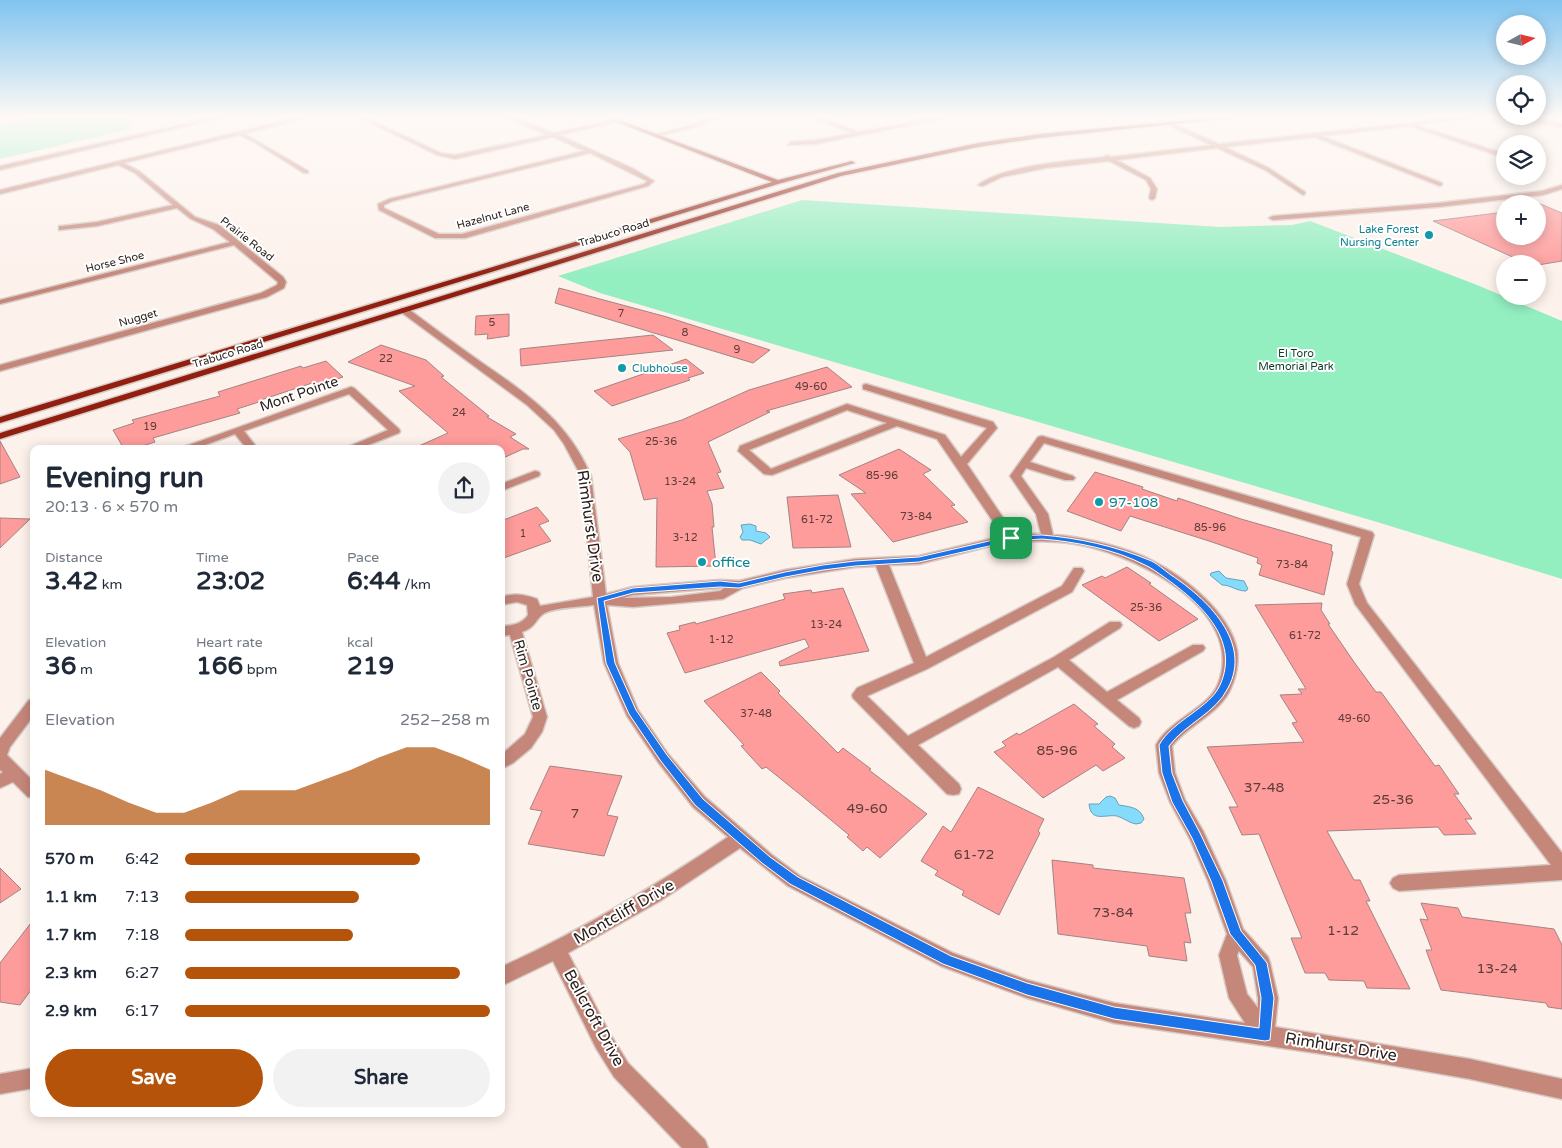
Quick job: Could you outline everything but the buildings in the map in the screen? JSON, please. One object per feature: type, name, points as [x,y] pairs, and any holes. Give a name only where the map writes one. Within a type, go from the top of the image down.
[{"type":"main road","points":[[746,170],[794,188]]},
{"type":"main road","name":"Trabuco Road","points":[[0,420],[779,182],[826,170]]},
{"type":"main road","name":"Trabuco Road","points":[[0,436],[794,188],[861,170]]},
{"type":"main road","points":[[615,245],[626,236],[667,222],[672,215]]},
{"type":"main road","points":[[306,327],[325,326],[382,312],[404,310],[425,298],[493,276],[498,268]]},
{"type":"main road","points":[[0,427],[78,403],[96,391]]},
{"type":"street","points":[[0,192],[92,170]]},
{"type":"street","name":"Prairie Road","points":[[132,170],[193,218],[216,226],[280,279],[282,282],[281,286]]},
{"type":"street","points":[[302,170],[306,172]]},
{"type":"street","name":"Hazelnut Lane","points":[[515,170],[391,200],[381,204],[381,209],[430,233],[450,238],[646,185],[651,181],[630,170]]},
{"type":"street","points":[[981,185],[1000,176],[1029,170]]},
{"type":"street","points":[[1130,170],[1148,179],[1154,189],[1152,198]]},
{"type":"street","points":[[1268,170],[1303,193]]},
{"type":"street","points":[[1403,170],[1440,184]]},
{"type":"street","points":[[1273,218],[1438,205],[1542,193],[1562,187]]},
{"type":"street","points":[[62,228],[97,224],[178,206]]},
{"type":"street","name":"Horse Shoe","points":[[0,302],[235,243]]},
{"type":"street","name":"Nugget","points":[[0,368],[264,295],[281,286]]},
{"type":"street","name":"Rimhurst Drive","points":[[404,310],[540,409],[571,444],[586,476],[600,600],[611,663],[632,712],[663,758],[699,802],[766,860],[794,881],[948,960],[1027,989],[1114,1013],[1265,1035],[1470,1069],[1562,1089]]},
{"type":"street","points":[[866,387],[992,426],[960,464]]},
{"type":"street","name":"Mont Pointe","points":[[194,445],[352,390],[395,431],[358,445]]},
{"type":"street","points":[[896,423],[772,472],[768,472],[742,449],[847,407],[941,437],[1011,538]]},
{"type":"street","points":[[237,430],[250,445]]},
{"type":"street","points":[[1048,538],[1042,514],[1015,476],[1042,439],[1368,535],[1353,584],[1361,604],[1562,866]]},
{"type":"street","points":[[1024,464],[1069,478]]},
{"type":"street","points":[[505,486],[535,474]]},
{"type":"street","name":"Rim Pointe","points":[[505,760],[531,740],[538,728],[540,717],[508,631],[530,623],[536,616],[536,612],[551,607],[600,600],[633,603],[657,595],[722,595],[739,586],[785,574],[855,563],[919,560],[1011,538],[1069,539],[1102,546],[1148,563],[1186,589],[1206,607],[1220,626],[1230,650],[1230,668],[1224,688],[1213,702],[1175,731],[1164,745],[1167,773],[1178,802],[1217,881],[1236,934]]},
{"type":"street","points":[[881,562],[922,665]]},
{"type":"street","points":[[953,789],[859,695],[922,665],[1067,589],[1078,572]]},
{"type":"street","points":[[505,599],[524,598],[532,602],[536,612]]},
{"type":"street","points":[[908,743],[1059,660],[1115,626]]},
{"type":"street","points":[[1107,700],[1198,648]]},
{"type":"street","points":[[1059,660],[1134,722]]},
{"type":"street","points":[[30,709],[3,745],[0,755],[7,778],[30,790]]},
{"type":"street","name":"Montcliff Drive","points":[[505,974],[557,950],[632,910],[672,886],[741,838]]},
{"type":"street","points":[[1399,883],[1562,872]]},
{"type":"street","points":[[1236,934],[1261,963],[1268,998],[1265,1035],[1239,998],[1228,956],[1236,934]]},
{"type":"street","name":"Bellcroft Drive","points":[[557,950],[603,1041],[621,1070],[692,1147]]},
{"type":"street","points":[[0,1084],[30,1079]]},
{"type":"green space","name":"El Toro Memorial Park","points":[[802,200],[1220,227],[1292,225],[1310,221],[1496,293],[1496,305],[1524,305],[1562,321],[1562,579],[1377,522],[600,293],[558,276]]},
{"type":"water","points":[[750,524],[756,526],[756,531],[766,533],[770,537],[761,544],[750,540],[742,540],[740,537],[743,532],[741,525]]},
{"type":"water","points":[[1219,571],[1226,578],[1244,581],[1248,589],[1242,591],[1222,585],[1210,575]]},
{"type":"water","points":[[1106,797],[1115,798],[1119,805],[1134,808],[1140,812],[1144,819],[1141,823],[1136,824],[1117,816],[1096,816],[1093,814],[1089,804],[1099,804]]},
{"type":"place","name":"Lake Forest Nursing Center","points":[[1429,235]]},
{"type":"place","name":"Clubhouse","points":[[622,368]]},
{"type":"place","name":"97-108","points":[[1099,502]]},
{"type":"place","name":"office","points":[[702,562]]},
{"type":"route","points":[[1042,537],[1069,539],[1102,546],[1148,563],[1166,573],[1186,589],[1206,607],[1220,626],[1230,650],[1230,668],[1224,688],[1213,702],[1175,731],[1164,745],[1167,773],[1178,802],[1217,881],[1236,934],[1261,963],[1268,998],[1265,1035],[1114,1013],[1027,989],[948,960],[794,881],[766,860],[699,802],[663,758],[632,712],[611,663],[600,600],[633,591],[656,588],[720,584],[739,586],[785,574],[855,563],[919,560],[1011,538],[1042,537]]}]
